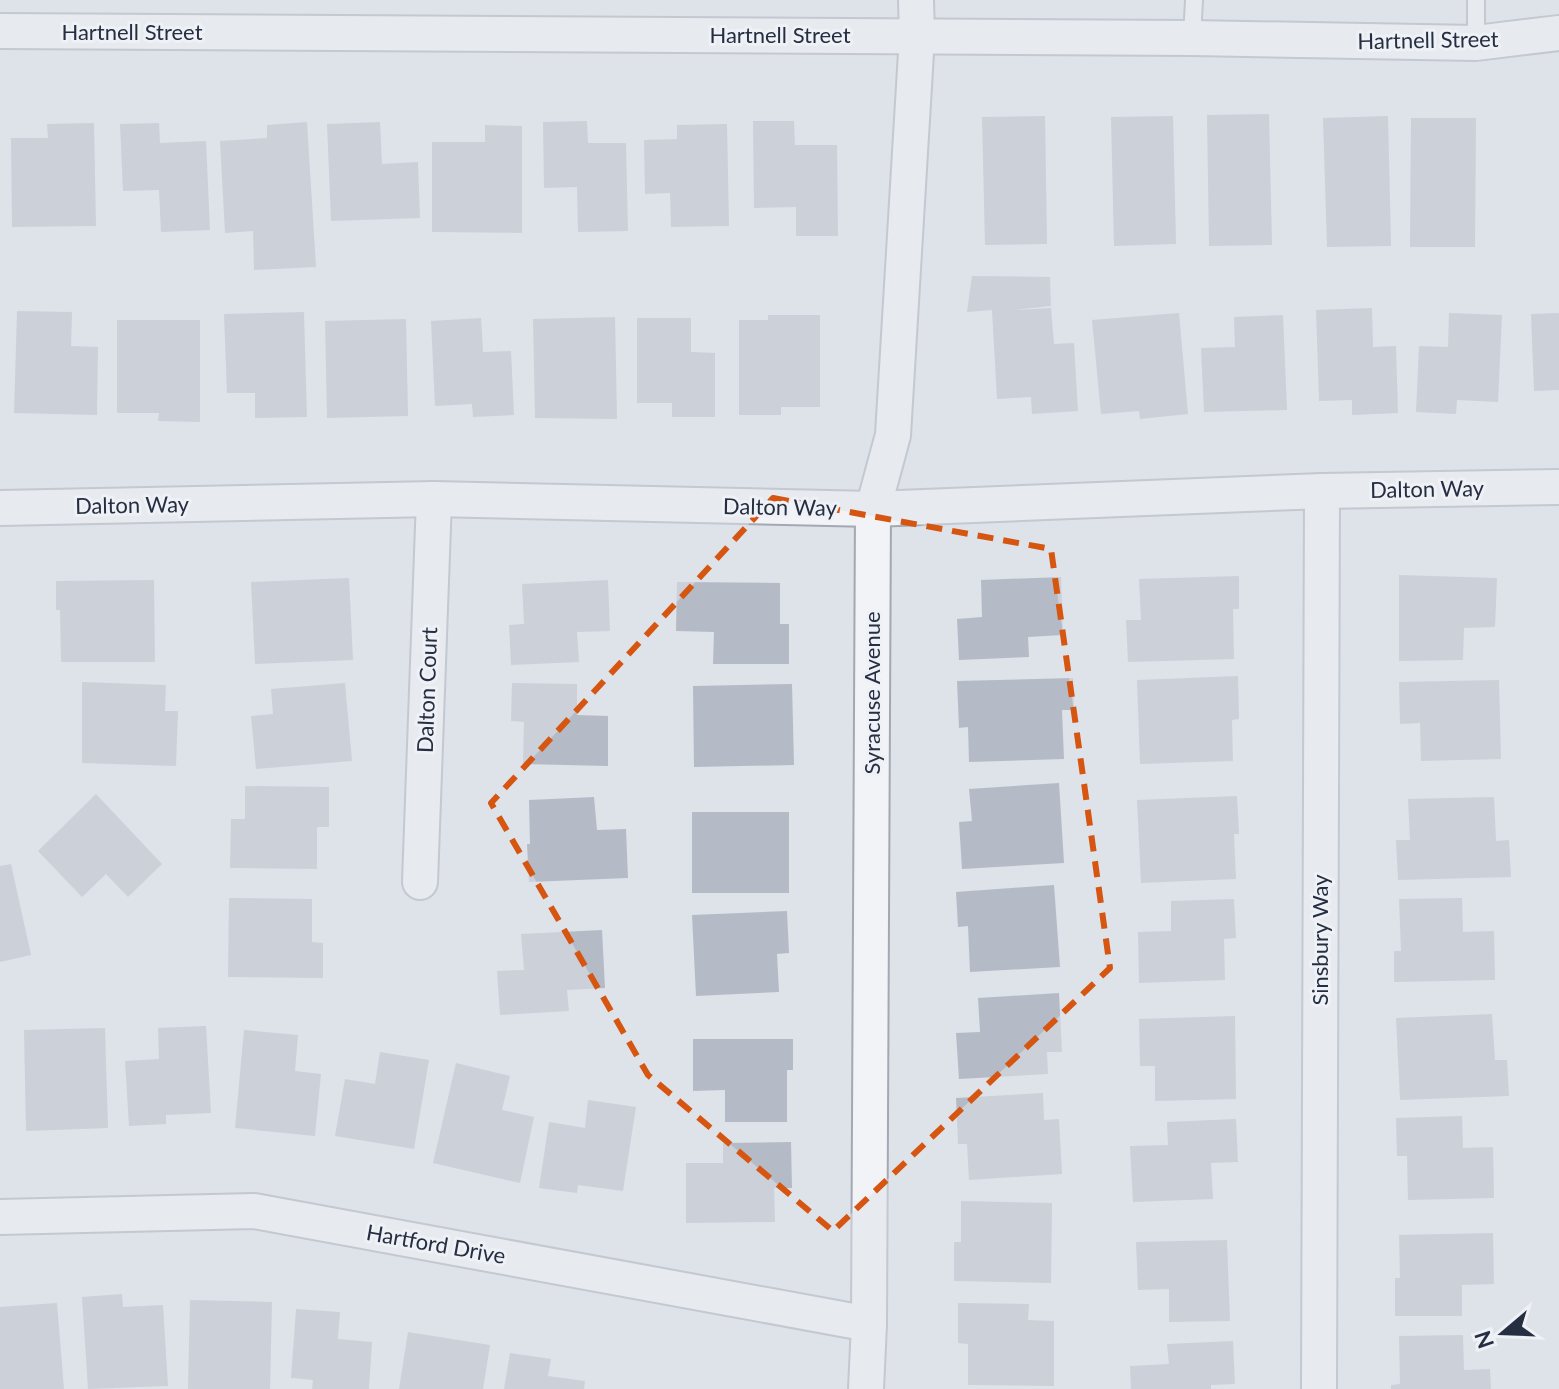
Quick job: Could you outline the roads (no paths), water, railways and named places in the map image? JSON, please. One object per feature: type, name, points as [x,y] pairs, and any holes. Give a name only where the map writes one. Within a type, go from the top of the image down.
[{"type":"street","name":"Syracuse Avenue","points":[[866,1389],[869,1324],[873,509],[893,435],[917,36],[916,0]]},
{"type":"street","name":"Hartnell Street","points":[[0,31],[1192,38],[1476,43],[1559,33]]},
{"type":"street","name":"Dalton Way","points":[[0,508],[434,499],[873,509],[1322,491],[1559,487]]},
{"type":"street","name":"Sinsbury Way","points":[[1319,1389],[1322,491]]},
{"type":"street","name":"Dalton Court","points":[[420,882],[434,499]]},
{"type":"street","name":"Hartford Drive","points":[[0,1217],[254,1211],[869,1324]]},
{"type":"lane","points":[[1192,38],[1194,0]]},
{"type":"lane","points":[[1476,0],[1476,43]]}]
